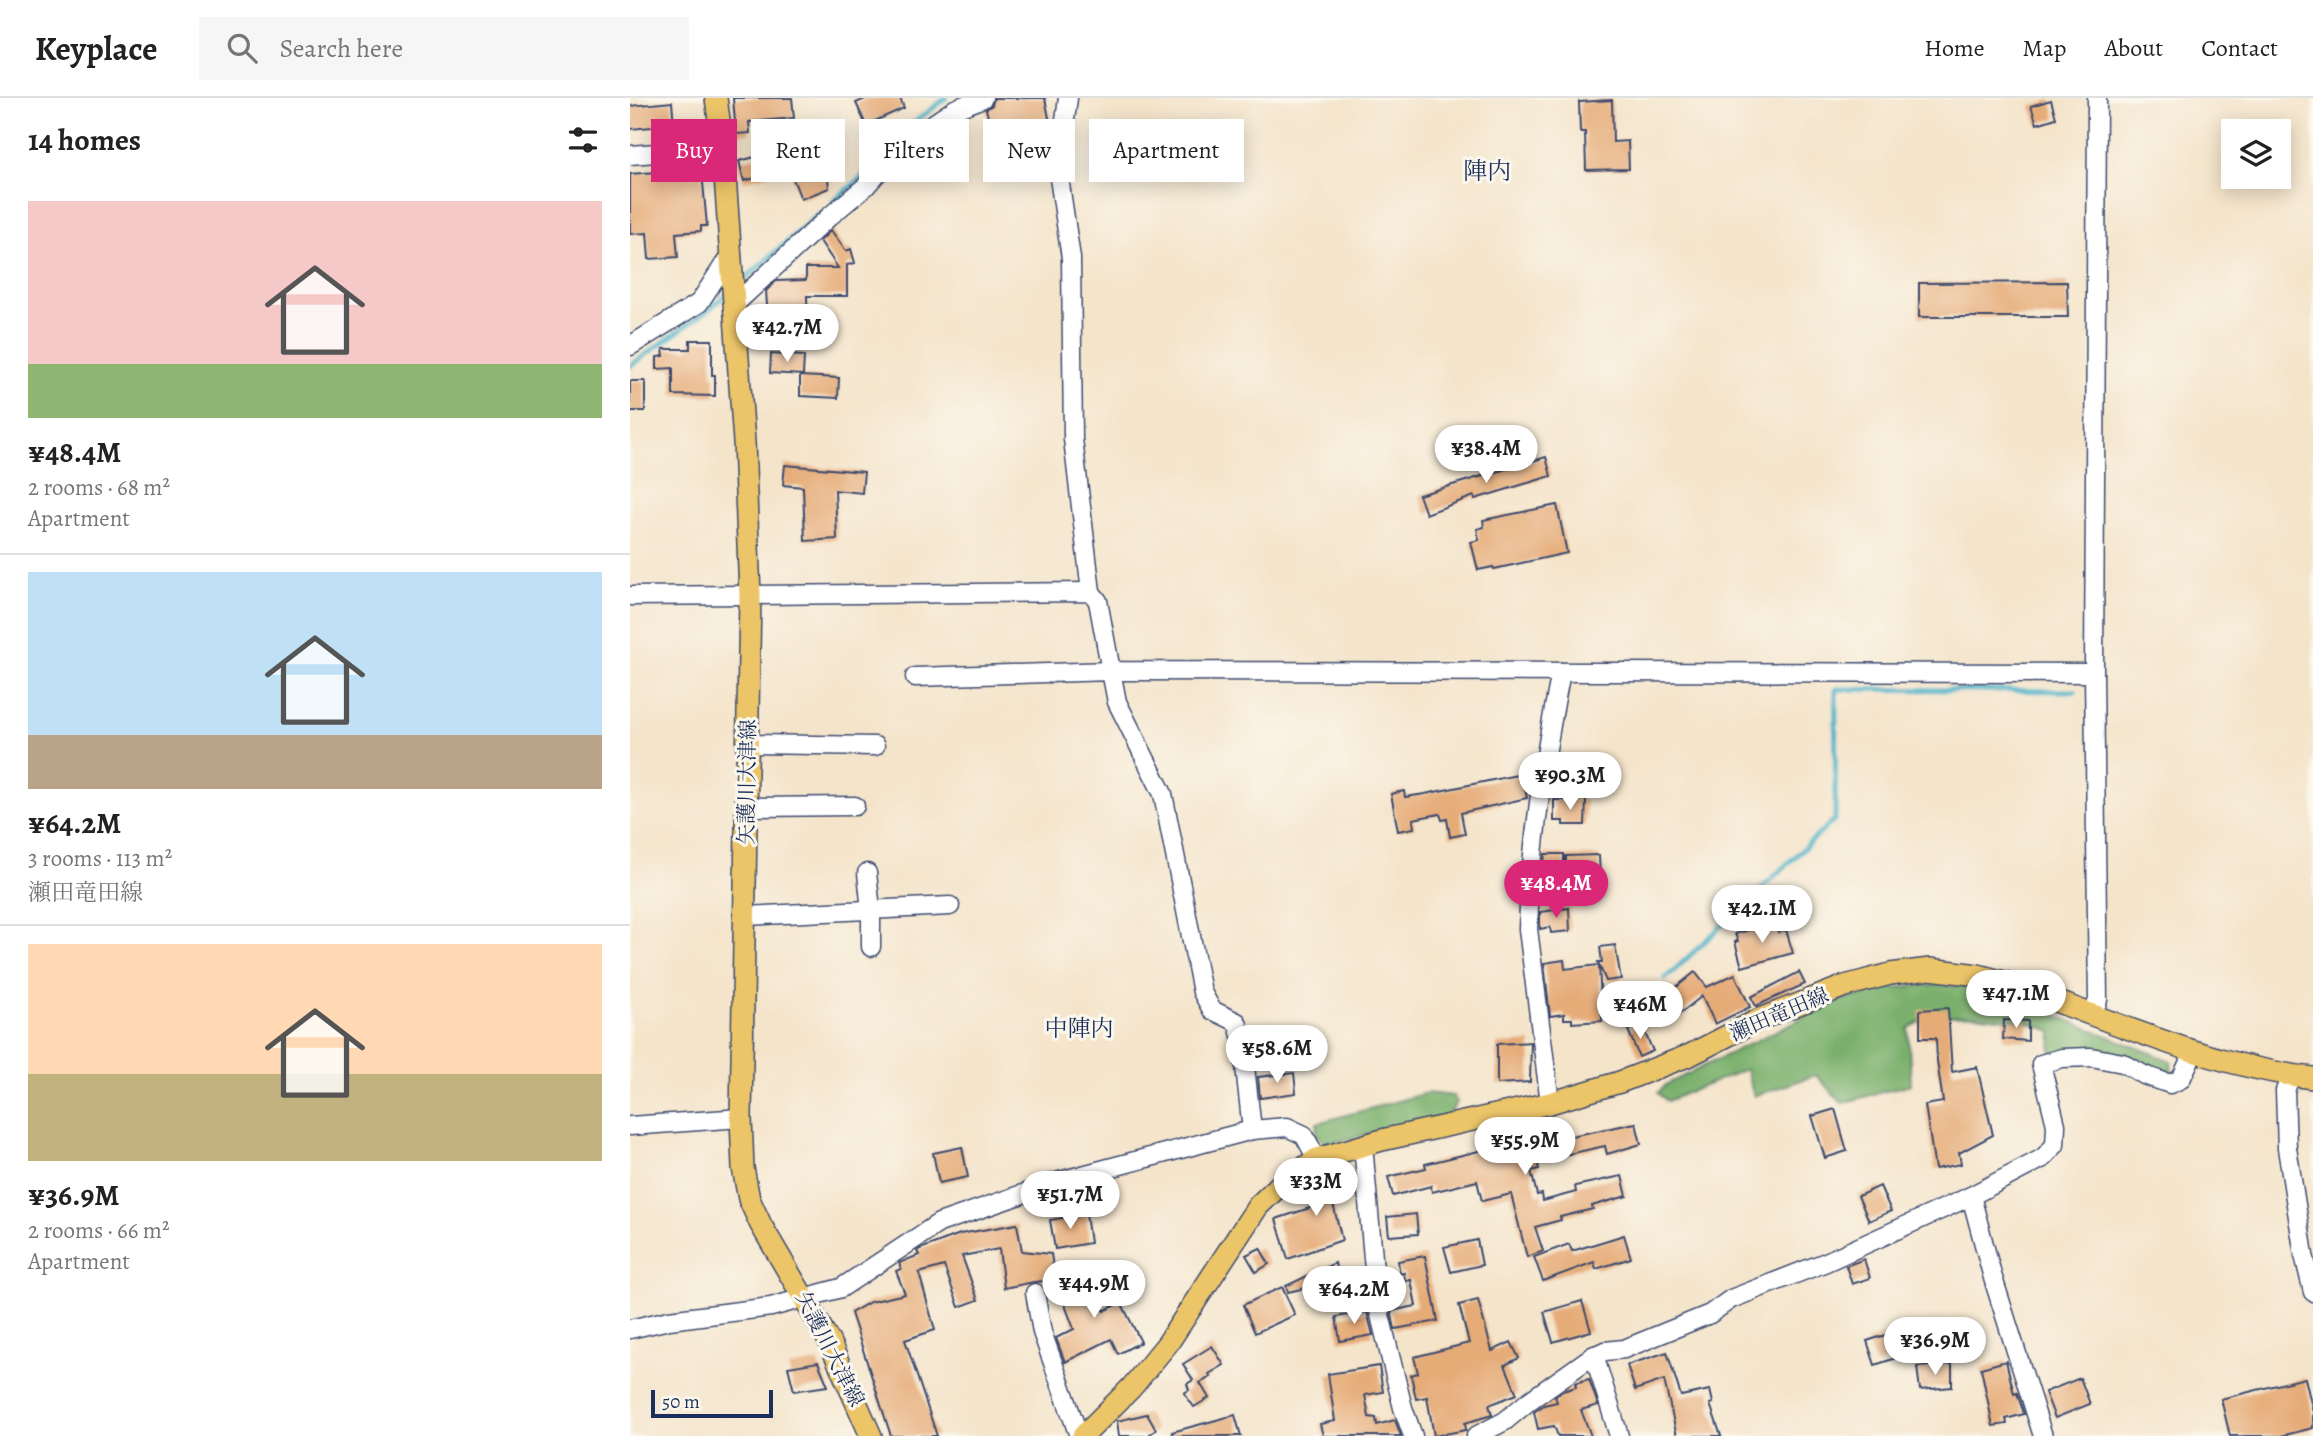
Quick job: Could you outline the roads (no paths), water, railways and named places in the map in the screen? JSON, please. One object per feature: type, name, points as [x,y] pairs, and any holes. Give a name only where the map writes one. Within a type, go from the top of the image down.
[{"type":"main road","name":"矢護川大津線","points":[[716,98],[719,119]]},
{"type":"main road","name":"矢護川大津線","points":[[726,182],[744,442],[750,596],[741,1118],[743,1168],[749,1199],[761,1225],[806,1299],[857,1399],[871,1436]]},
{"type":"main road","name":"瀬田竜田線","points":[[1081,1436],[1131,1388],[1168,1343],[1258,1206],[1284,1181],[1317,1159],[1363,1145],[1550,1103],[1620,1082],[1690,1055],[1760,1019],[1845,986],[1890,974],[1930,970],[1978,975],[2008,983],[2194,1051],[2313,1078]]},
{"type":"street","points":[[734,304],[866,186],[902,145],[955,109],[983,98]]},
{"type":"street","points":[[1068,98],[1058,172],[1071,258],[1073,439],[1091,592],[1098,601],[1117,702],[1163,794],[1202,992],[1212,1010],[1237,1023],[1242,1039],[1252,1130]]},
{"type":"street","points":[[2093,1014],[2098,1000],[2094,673],[2097,98]]},
{"type":"street","points":[[630,155],[651,153]]},
{"type":"street","points":[[630,346],[698,303],[731,254]]},
{"type":"street","points":[[630,596],[1091,592]]},
{"type":"street","points":[[915,677],[1111,671],[2094,673]]},
{"type":"street","points":[[1550,1103],[1528,929],[1545,753],[1562,672]]},
{"type":"street","points":[[748,744],[875,746]]},
{"type":"street","points":[[746,807],[855,806]]},
{"type":"street","points":[[867,873],[871,947]]},
{"type":"street","points":[[744,916],[950,906]]},
{"type":"street","points":[[1476,1436],[1505,1422],[1529,1401],[1594,1355],[1624,1349],[1710,1314],[1731,1299],[1826,1262],[1971,1196],[2043,1158],[2055,1145],[2056,1125],[2041,1064],[2062,1058],[2091,1057],[2123,1063],[2144,1075],[2170,1084],[2182,1079],[2194,1051]]},
{"type":"street","points":[[2291,1075],[2285,1091],[2287,1148],[2304,1255],[2313,1292]]},
{"type":"street","points":[[630,1126],[741,1118]]},
{"type":"street","points":[[630,1329],[669,1320],[771,1307],[841,1288],[939,1223],[1060,1181],[1252,1130],[1287,1127],[1304,1135],[1317,1159]]},
{"type":"street","points":[[1363,1145],[1377,1303],[1403,1408],[1413,1436]]},
{"type":"street","points":[[1971,1196],[1993,1279],[2043,1436]]},
{"type":"street","points":[[1035,1293],[1042,1332],[1081,1436]]},
{"type":"street","points":[[1594,1355],[1619,1436]]},
{"type":"waterway","points":[[833,202],[862,177],[889,142],[946,98]]},
{"type":"waterway","points":[[738,285],[820,213]]},
{"type":"waterway","points":[[630,366],[728,293]]},
{"type":"waterway","points":[[1666,978],[1835,819],[1836,689],[2075,691]]},
{"type":"district","name":"陣内","points":[[1487,171]]},
{"type":"district","name":"中陣内","points":[[1079,1028]]}]
